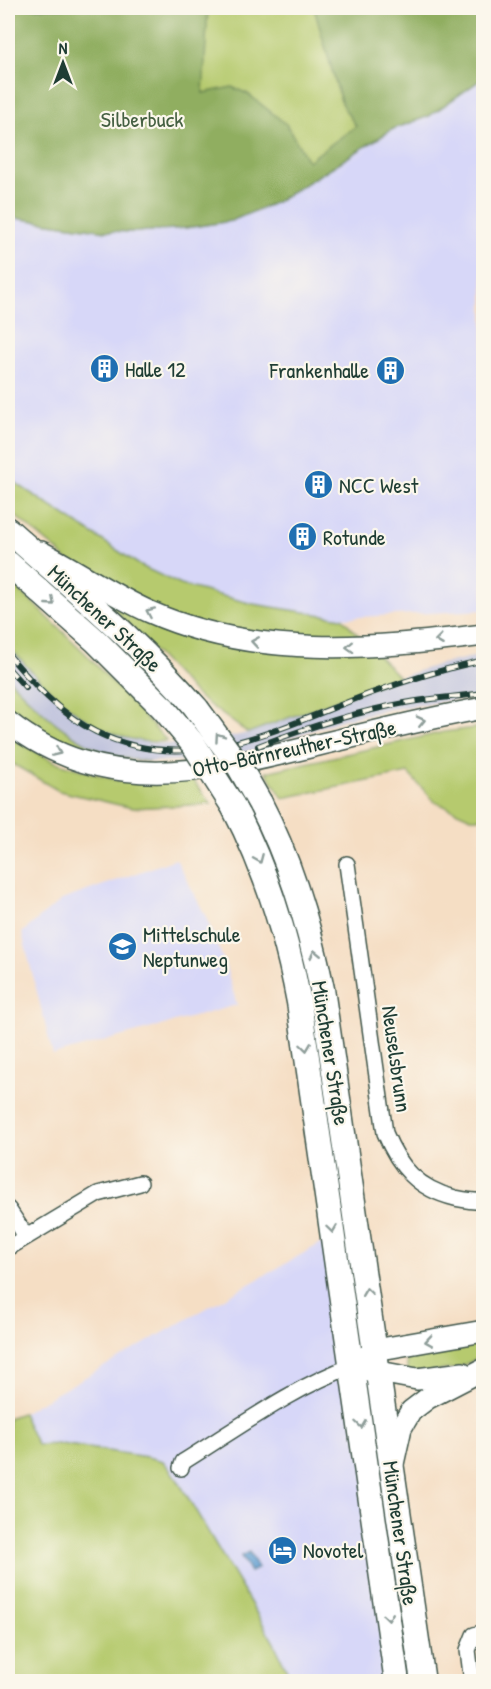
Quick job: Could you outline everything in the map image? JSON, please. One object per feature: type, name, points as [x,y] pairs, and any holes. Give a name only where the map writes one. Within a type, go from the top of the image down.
[{"type":"main road","points":[[12,534],[133,604],[173,621],[221,636],[287,646],[342,647],[394,645],[483,635]]},
{"type":"main road","name":"Münchener Straße","points":[[12,534],[122,631],[168,676],[197,709],[240,768],[260,803],[292,874],[315,953],[327,1020],[423,1682]]},
{"type":"main road","name":"Münchener Straße","points":[[8,563],[104,649],[164,709],[194,745],[233,806],[257,853],[268,882],[283,931],[295,983],[398,1682]]},
{"type":"main road","name":"Otto-Bärnreuther-Straße","points":[[8,722],[37,742],[79,761],[132,772],[177,773],[241,764],[429,718],[483,708]]},
{"type":"main road","points":[[352,1366],[483,1331]]},
{"type":"main road","points":[[377,1361],[405,1378],[427,1379],[482,1369]]},
{"type":"main road","points":[[392,1471],[401,1428],[408,1414],[422,1401],[482,1369]]},
{"type":"street","name":"Neuselsbrunn","points":[[346,864],[385,1133],[399,1162],[424,1185],[444,1195],[468,1201],[483,1201]]},
{"type":"street","points":[[8,1248],[98,1194],[140,1183]]},
{"type":"street","points":[[8,1209],[26,1236]]},
{"type":"street","points":[[181,1468],[183,1462],[267,1410],[321,1379],[352,1366]]},
{"type":"street","points":[[472,1682],[468,1650],[474,1635],[483,1632]]},
{"type":"shaded area","points":[[483,78],[483,610],[342,618],[253,604],[181,585],[141,566],[8,478],[8,217],[107,231],[136,232],[185,228],[255,212],[276,202],[393,129],[429,116]]},
{"type":"shaded area","points":[[8,645],[55,694],[98,727],[152,743],[211,741],[248,733],[399,677],[440,664],[483,655],[483,696],[385,710],[342,720],[255,750],[216,759],[149,762],[117,757],[89,745],[63,730],[40,711],[8,678]]},
{"type":"shaded area","name":"Mittelschule Neptunweg","points":[[176,859],[205,915],[224,961],[237,1005],[53,1055],[22,933],[62,900]]},
{"type":"shaded area","points":[[348,1228],[412,1681],[292,1681],[273,1641],[177,1479],[163,1462],[146,1457],[61,1444],[37,1445],[22,1413]]},
{"type":"green space","name":"Silberbuck","points":[[8,8],[483,8],[483,78],[429,116],[393,129],[276,202],[231,221],[136,232],[107,231],[8,217]]},
{"type":"green space","name":"Silberbuck","points":[[8,8],[208,8],[203,93],[232,87],[248,94],[286,124],[308,161],[356,126],[342,105],[314,8],[483,8],[483,78],[429,116],[393,129],[276,202],[231,221],[136,232],[107,231],[8,217]]},
{"type":"green space","points":[[8,478],[141,566],[181,585],[253,604],[342,618],[399,677],[248,733],[197,696],[58,551],[8,510]]},
{"type":"green space","points":[[8,579],[85,653],[167,741],[143,741],[120,736],[98,726],[77,713],[40,681],[8,645]]},
{"type":"green space","points":[[8,678],[44,713],[71,734],[100,750],[128,759],[70,751],[16,717],[8,708]]},
{"type":"green space","points":[[483,727],[483,818],[471,818],[435,802],[408,773],[283,798],[266,772],[444,732]]},
{"type":"green space","points":[[8,736],[55,762],[123,782],[193,780],[211,804],[132,808],[59,791],[8,761]]},
{"type":"green space","points":[[483,1338],[483,1356],[455,1369],[408,1374],[405,1352]]},
{"type":"green space","points":[[371,1407],[394,1567],[416,1681],[405,1681],[365,1408]]},
{"type":"green space","points":[[22,1413],[37,1445],[61,1444],[163,1461],[177,1479],[273,1641],[292,1681],[8,1681],[8,1418]]},
{"type":"water","points":[[249,1552],[258,1568],[250,1572],[241,1556]]},
{"type":"railway","points":[[8,654],[48,698],[83,725],[131,745],[165,750],[199,749],[233,743],[300,721],[395,685],[484,660]]},
{"type":"railway","points":[[8,668],[26,688]]},
{"type":"railway","points":[[258,746],[368,711],[415,701],[484,693]]},
{"type":"place","name":"Halle 12","points":[[104,369]]},
{"type":"place","name":"Frankenhalle","points":[[390,370]]},
{"type":"place","name":"NCC West","points":[[318,485]]},
{"type":"place","name":"Rotunde","points":[[302,537]]},
{"type":"place","name":"Mittelschule Neptunweg","points":[[122,947]]},
{"type":"place","name":"Novotel","points":[[282,1550]]}]
